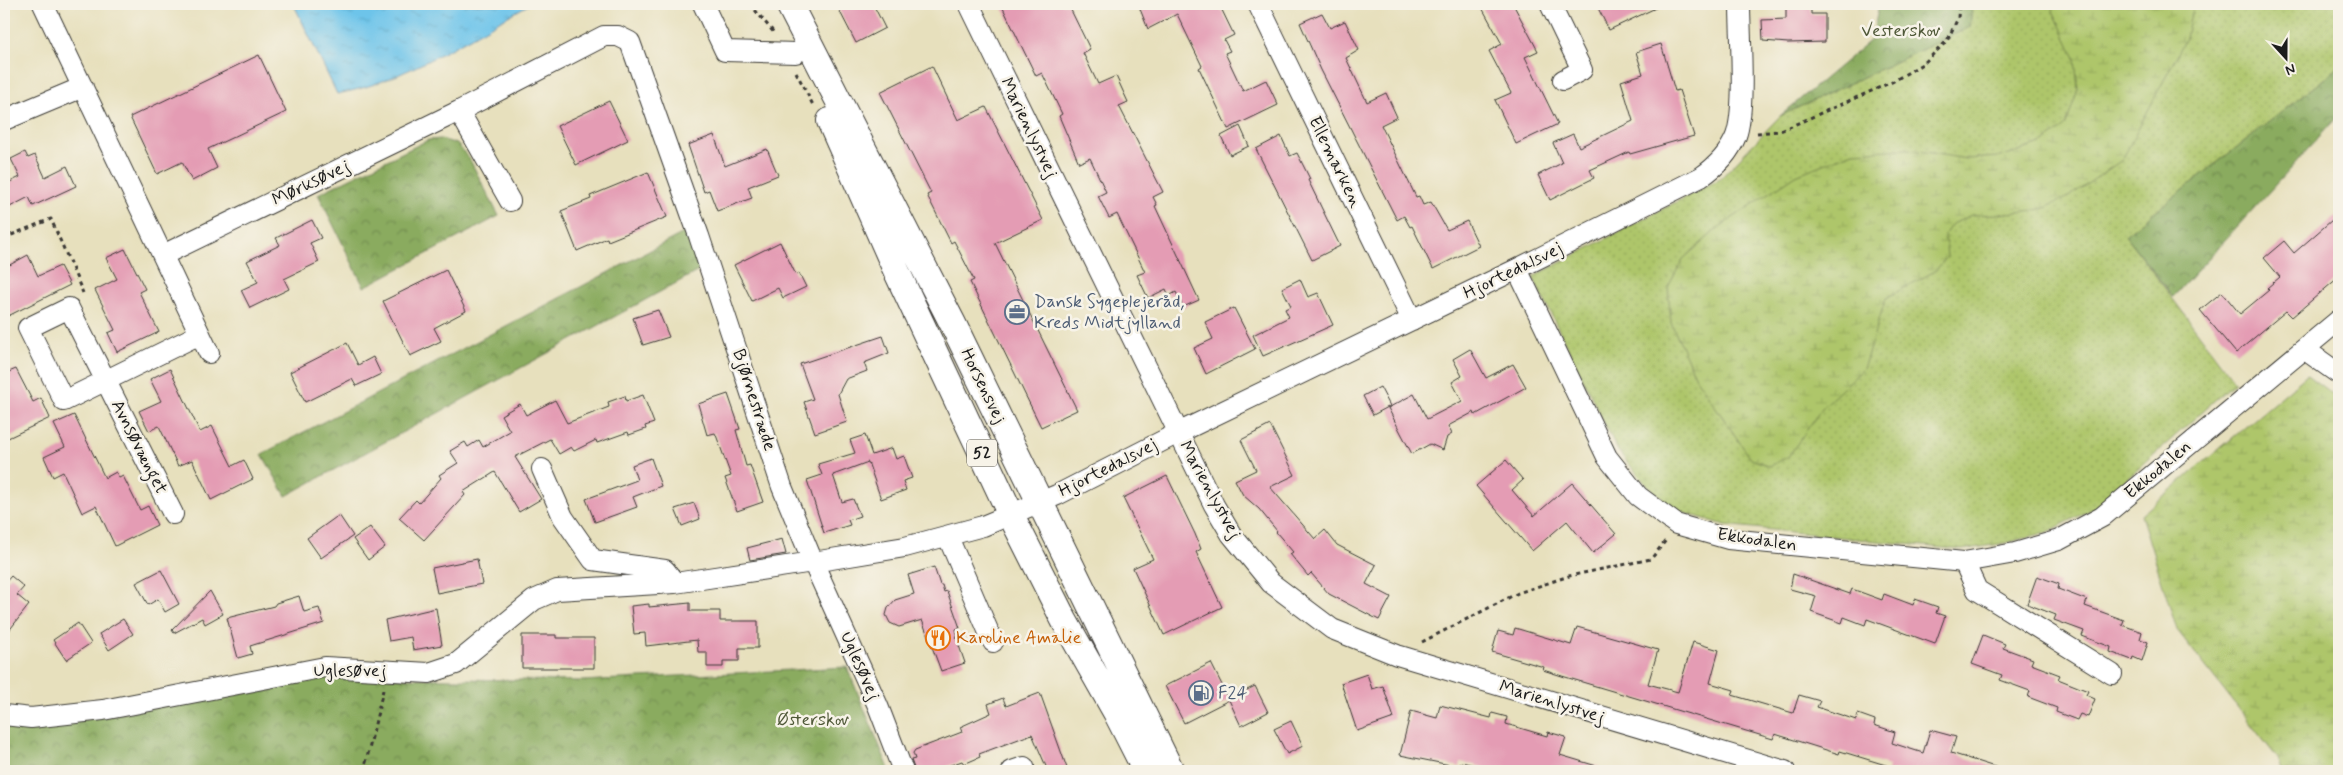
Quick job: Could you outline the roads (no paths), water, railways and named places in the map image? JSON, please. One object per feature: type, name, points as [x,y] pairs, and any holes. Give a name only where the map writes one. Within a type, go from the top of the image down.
[{"type":"main road","name":"Horsensvej","points":[[773,4],[833,127],[896,270],[1025,509],[1171,771]]},
{"type":"main road","name":"Horsensvej","points":[[789,4],[953,324],[1025,509],[1065,622],[1116,712],[1146,771]]},
{"type":"street","points":[[43,4],[209,353]]},
{"type":"street","points":[[703,4],[725,51],[796,54]]},
{"type":"street","name":"Marienlystvej","points":[[969,4],[1178,433],[1231,534],[1271,584],[1332,629],[1397,655],[1786,771]]},
{"type":"street","name":"Ellemarken","points":[[1258,4],[1412,320]]},
{"type":"street","points":[[1550,4],[1582,70],[1563,80]]},
{"type":"street","name":"Hjortedalsvej","points":[[1025,509],[1178,433],[1517,270],[1702,177],[1714,168],[1726,154],[1736,134],[1741,99],[1740,4]]},
{"type":"street","name":"Mørksøvej","points":[[163,255],[459,111],[604,36]]},
{"type":"street","name":"Bjørnestræde","points":[[604,36],[618,36],[630,42],[699,236],[782,487],[813,562]]},
{"type":"street","points":[[4,120],[83,87]]},
{"type":"street","points":[[459,111],[510,201]]},
{"type":"street","name":"Ekkodalen","points":[[1517,270],[1607,457],[1638,496],[1676,524],[1728,539],[1964,562],[2015,553],[2059,540],[2102,517],[2339,320]]},
{"type":"street","name":"Avnsøvænget","points":[[173,514],[106,380],[69,308],[28,328],[64,401],[106,380],[200,334]]},
{"type":"street","points":[[2304,349],[2339,374]]},
{"type":"street","points":[[542,469],[563,518],[593,560],[665,570],[675,583]]},
{"type":"street","name":"Uglesøvej","points":[[4,715],[30,718],[101,711],[325,667],[429,673],[456,664],[534,600],[557,590],[675,583],[905,547],[948,537],[1025,509]]},
{"type":"street","points":[[948,537],[993,642]]},
{"type":"street","name":"Uglesøvej","points":[[813,562],[878,706],[903,771]]},
{"type":"street","points":[[1964,562],[1977,590],[2112,674]]},
{"type":"water","points":[[295,4],[530,4],[411,69],[386,80],[337,94]]},
{"type":"place","name":"Dansk Sygeplejeråd, Kreds Midtjylland","points":[[1017,312]]},
{"type":"place","name":"Karoline Amalie","points":[[938,638]]},
{"type":"place","name":"F24","points":[[1201,693]]},
{"type":"park label","name":"Vesterskov","points":[[1901,31]]},
{"type":"park label","name":"Østerskov","points":[[813,720]]}]
